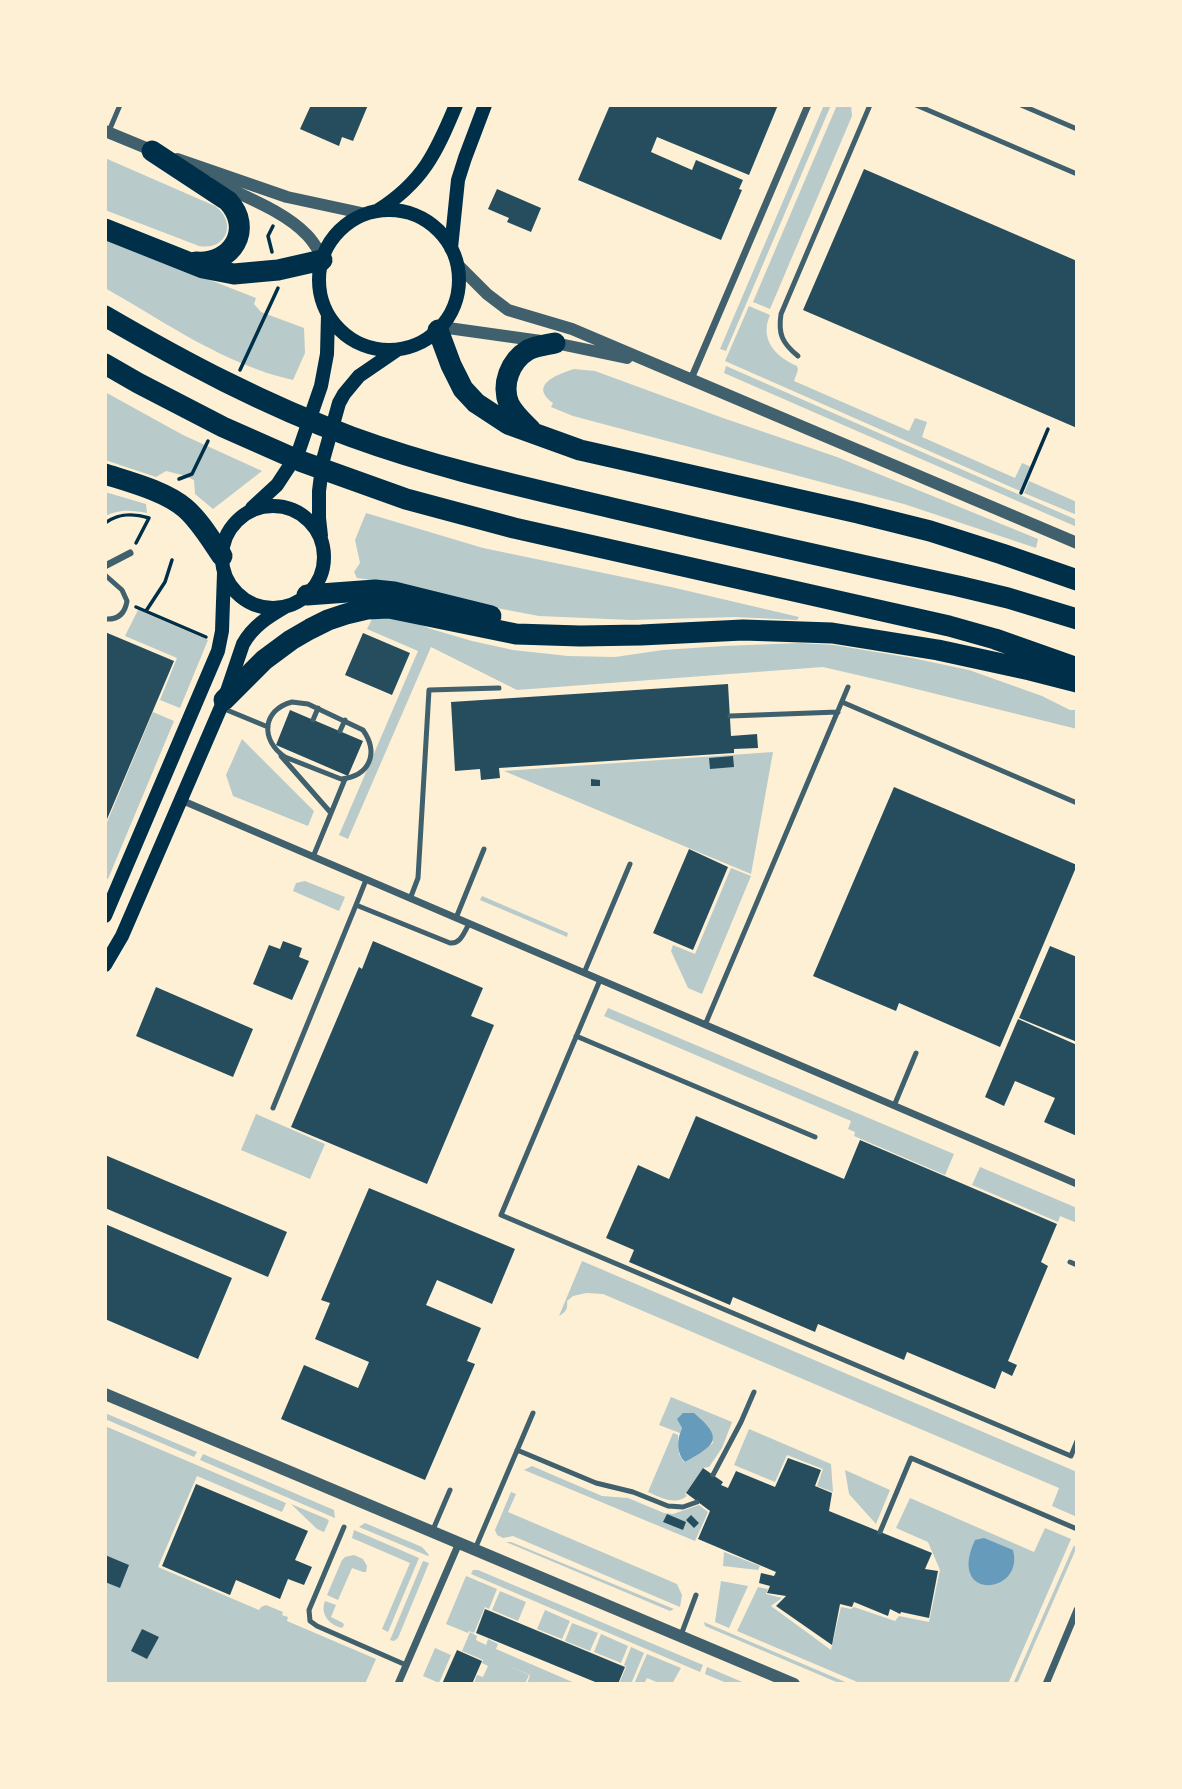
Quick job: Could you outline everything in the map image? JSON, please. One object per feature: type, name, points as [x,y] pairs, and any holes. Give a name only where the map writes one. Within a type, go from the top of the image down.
[{"type":"highway","points":[[152,151],[228,201],[236,211],[239,221],[237,240],[225,256],[207,262],[179,258]]},
{"type":"highway","points":[[105,229],[204,268],[234,274],[278,270],[323,259]]},
{"type":"highway","points":[[105,316],[239,389],[350,436],[418,460],[516,486],[1008,598],[1077,619]]},
{"type":"highway","points":[[440,329],[458,380],[469,396],[508,424],[592,453],[929,531],[1077,580]]},
{"type":"highway","points":[[534,434],[510,405],[506,385],[508,374],[516,360],[528,350],[555,344]]},
{"type":"highway","points":[[105,364],[223,427],[300,461],[406,499],[514,528],[949,626],[1077,668]]},
{"type":"highway","points":[[105,474],[144,487],[185,508],[198,522],[223,564]]},
{"type":"highway","points":[[307,595],[375,590],[394,592],[569,635]]},
{"type":"highway","points":[[223,704],[264,660],[291,640],[328,620],[367,609],[389,608],[516,634],[641,635],[743,630],[832,633],[938,650],[1077,682]]},
{"type":"main road","points":[[371,213],[393,211],[411,214],[427,222],[441,233],[457,264],[457,297],[451,313],[440,329],[426,340],[397,350],[377,349],[358,342],[341,331],[328,315],[322,299],[319,282],[323,259],[330,243],[342,229],[397,198],[416,179],[439,145],[456,105]]},
{"type":"main road","points":[[451,248],[458,180],[485,105]]},
{"type":"main road","points":[[246,514],[285,476],[298,453],[317,399],[327,354],[328,315]]},
{"type":"main road","points":[[105,965],[122,936],[223,704],[247,637],[260,623],[307,595],[320,576],[324,561],[319,491],[323,460],[339,403],[351,384],[397,350]]},
{"type":"main road","points":[[105,916],[218,651],[222,631],[222,548],[228,532],[239,519],[253,510],[278,506],[294,511],[308,520],[323,546]]},
{"type":"main road","points":[[223,564],[231,587],[248,602],[270,608],[285,607]]},
{"type":"main road","points":[[174,755],[181,800]]},
{"type":"street","points":[[691,379],[808,105]]},
{"type":"street","points":[[107,132],[152,151],[283,216],[307,234],[323,259]]},
{"type":"street","points":[[152,151],[287,197],[371,213]]},
{"type":"street","points":[[457,264],[487,295],[509,310],[572,329],[1077,543]]},
{"type":"street","points":[[440,329],[555,344],[658,365]]},
{"type":"street","points":[[105,566],[130,553]]},
{"type":"street","points":[[181,800],[1077,1184]]},
{"type":"street","points":[[105,1394],[794,1684]]},
{"type":"street","points":[[398,1684],[459,1543]]},
{"type":"street","points":[[1046,1684],[1074,1626],[1077,1610]]},
{"type":"lane","points":[[107,132],[120,105]]},
{"type":"lane","points":[[797,356],[782,338],[779,326],[781,314],[870,105]]},
{"type":"lane","points":[[916,105],[1077,174]]},
{"type":"lane","points":[[1021,105],[1077,129]]},
{"type":"lane","points":[[105,575],[122,590],[127,603],[120,617],[105,619]]},
{"type":"lane","points":[[705,1025],[848,687]]},
{"type":"lane","points":[[410,899],[418,878],[429,690],[499,688]]},
{"type":"lane","points":[[276,751],[345,779],[360,774],[371,757],[372,747],[363,730],[300,702],[285,704],[272,714],[268,727],[270,743],[276,751],[331,813]]},
{"type":"lane","points":[[842,702],[1077,803]]},
{"type":"lane","points":[[223,704],[268,727]]},
{"type":"lane","points":[[313,720],[318,708]]},
{"type":"lane","points":[[730,716],[838,712]]},
{"type":"lane","points":[[340,731],[345,720]]},
{"type":"lane","points":[[313,857],[345,779]]},
{"type":"lane","points":[[456,918],[484,849]]},
{"type":"lane","points":[[584,973],[630,864]]},
{"type":"lane","points":[[273,1108],[366,880]]},
{"type":"lane","points":[[356,905],[450,943],[459,942],[469,924]]},
{"type":"lane","points":[[600,980],[501,1215],[1071,1455],[1077,1441]]},
{"type":"lane","points":[[576,1036],[815,1137]]},
{"type":"lane","points":[[894,1106],[916,1053]]},
{"type":"lane","points":[[1070,1262],[1077,1265]]},
{"type":"lane","points":[[713,1475],[754,1392]]},
{"type":"lane","points":[[474,1549],[533,1413]]},
{"type":"lane","points":[[517,1450],[601,1485],[633,1492],[668,1506],[682,1507],[697,1502]]},
{"type":"lane","points":[[880,1532],[911,1458],[1077,1529]]},
{"type":"lane","points":[[432,1532],[450,1490]]},
{"type":"lane","points":[[344,1527],[309,1610],[310,1621],[407,1665]]},
{"type":"lane","points":[[680,1636],[696,1595]]},
{"type":"path","points":[[268,236],[275,260]]},
{"type":"path","points":[[262,324],[282,280]]},
{"type":"path","points":[[1021,493],[1048,429]]},
{"type":"path","points":[[174,478],[181,480],[192,474]]},
{"type":"path","points":[[105,523],[128,514],[149,518],[130,553]]},
{"type":"path","points":[[146,611],[165,582],[172,559]]},
{"type":"path","points":[[127,603],[211,639]]},
{"type":"shaded area","points":[[824,105],[831,105],[726,351],[720,349]]},
{"type":"shaded area","points":[[837,105],[851,105],[852,116],[770,309],[753,302]]},
{"type":"shaded area","points":[[105,158],[215,206],[226,220],[226,234],[216,244],[199,246],[105,210]]},
{"type":"shaded area","points":[[105,239],[256,298],[254,304],[261,312],[304,328],[305,353],[293,380],[243,364],[219,353],[105,288]]},
{"type":"shaded area","points":[[749,306],[770,315],[767,324],[768,340],[782,358],[797,366],[794,381],[909,431],[915,418],[927,422],[922,437],[1015,478],[1022,463],[1031,467],[1020,491],[725,361]]},
{"type":"shaded area","points":[[726,366],[1077,520],[1077,527],[724,373]]},
{"type":"shaded area","points":[[574,369],[595,371],[837,457],[1038,539],[1036,548],[904,504],[573,416],[551,407],[553,403],[546,397],[544,386],[554,377]]},
{"type":"shaded area","points":[[105,392],[183,435],[262,471],[213,509],[195,494],[194,480],[166,471],[156,477],[105,460]]},
{"type":"shaded area","points":[[1029,481],[1077,502],[1077,515],[1024,493]]},
{"type":"shaded area","points":[[105,492],[146,504],[147,513],[126,511],[105,516]]},
{"type":"shaded area","points":[[366,513],[483,548],[799,617],[797,620],[735,617],[631,620],[539,616],[357,578],[354,572],[360,563],[355,540]]},
{"type":"shaded area","points":[[138,610],[208,640],[180,708],[160,700],[177,658],[125,636]]},
{"type":"shaded area","points":[[372,619],[406,619],[472,641],[513,650],[568,656],[615,657],[663,650],[724,646],[800,643],[834,645],[969,670],[1042,696],[1070,710],[1077,710],[1077,729],[823,667],[517,690],[431,647],[348,839],[339,835],[418,651],[367,629]]},
{"type":"shaded area","points":[[153,712],[174,721],[108,879],[105,878],[105,827]]},
{"type":"shaded area","points":[[242,739],[314,811],[308,826],[233,796],[226,775]]},
{"type":"shaded area","points":[[773,752],[751,874],[504,771]]},
{"type":"shaded area","points":[[731,868],[751,876],[702,994],[688,988],[671,951],[673,945],[695,954]]},
{"type":"shaded area","points":[[305,881],[345,897],[339,911],[293,891],[296,883]]},
{"type":"shaded area","points":[[482,896],[568,933],[567,937],[480,900]]},
{"type":"shaded area","points":[[608,1008],[954,1154],[945,1175],[854,1136],[855,1132],[848,1129],[851,1121],[604,1016]]},
{"type":"shaded area","points":[[256,1114],[325,1144],[310,1179],[241,1150]]},
{"type":"shaded area","points":[[980,1167],[1077,1208],[1077,1223],[1060,1216],[1058,1222],[972,1185]]},
{"type":"shaded area","points":[[582,1261],[1077,1472],[1077,1517],[1052,1506],[1059,1488],[603,1294],[586,1293],[573,1296],[567,1301],[566,1310],[559,1316]]},
{"type":"shaded area","points":[[671,1397],[732,1422],[722,1448],[709,1467],[703,1468],[685,1494],[687,1496],[678,1500],[668,1500],[648,1492],[673,1433],[678,1435],[679,1454],[684,1462],[713,1443],[705,1424],[690,1413],[678,1419],[682,1428],[680,1433],[659,1425]]},
{"type":"shaded area","points":[[105,1413],[197,1452],[194,1457],[105,1419]]},
{"type":"shaded area","points":[[105,1426],[286,1503],[282,1512],[197,1476],[158,1567],[259,1610],[266,1605],[283,1612],[282,1615],[288,1617],[287,1621],[376,1659],[365,1684],[105,1684]]},
{"type":"shaded area","points":[[749,1429],[831,1464],[833,1492],[817,1486],[823,1469],[787,1455],[775,1482],[734,1465]]},
{"type":"shaded area","points":[[203,1454],[334,1510],[335,1518],[200,1460]]},
{"type":"shaded area","points":[[532,1466],[602,1496],[628,1498],[664,1513],[673,1514],[699,1505],[708,1512],[695,1541],[524,1470]]},
{"type":"shaded area","points":[[845,1470],[890,1490],[876,1524],[849,1494]]},
{"type":"shaded area","points":[[511,1492],[516,1494],[508,1512],[677,1584],[682,1595],[680,1607],[513,1536],[503,1538],[497,1535],[495,1530]]},
{"type":"shaded area","points":[[910,1498],[1034,1552],[1045,1528],[1071,1539],[1008,1684],[862,1684],[737,1631],[758,1587],[768,1589],[766,1594],[782,1598],[771,1606],[831,1650],[841,1607],[854,1607],[895,1621],[899,1616],[929,1622],[940,1570],[928,1542],[896,1528]],"holes":[[[974,1543],[1013,1550],[1014,1559],[969,1561]]]},
{"type":"shaded area","points":[[291,1504],[327,1519],[329,1521],[324,1532],[317,1529]]},
{"type":"shaded area","points":[[365,1523],[422,1547],[429,1555],[359,1527]]},
{"type":"shaded area","points":[[354,1530],[419,1558],[388,1632],[382,1629],[410,1563],[352,1538]]},
{"type":"shaded area","points":[[506,1542],[511,1542],[674,1609],[670,1611]]},
{"type":"shaded area","points":[[1074,1545],[1076,1549],[1017,1684],[1013,1684]]},
{"type":"shaded area","points":[[724,1552],[760,1566],[758,1570],[723,1566]]},
{"type":"shaded area","points":[[354,1555],[363,1559],[367,1566],[366,1572],[352,1568],[338,1600],[327,1595],[342,1560]]},
{"type":"shaded area","points":[[423,1561],[429,1563],[398,1638],[390,1640]]},
{"type":"shaded area","points":[[473,1570],[703,1665],[700,1672],[471,1574]]},
{"type":"shaded area","points":[[466,1576],[497,1589],[489,1609],[485,1607],[474,1633],[446,1624]]},
{"type":"shaded area","points":[[721,1581],[748,1586],[729,1628],[715,1622]]},
{"type":"shaded area","points":[[500,1591],[526,1602],[518,1621],[492,1610]]},
{"type":"shaded area","points":[[325,1601],[336,1605],[331,1617],[343,1623],[342,1628],[327,1618]]},
{"type":"shaded area","points":[[545,1610],[570,1621],[562,1639],[537,1629]]},
{"type":"shaded area","points":[[704,1622],[850,1684],[841,1684],[705,1626]]},
{"type":"shaded area","points":[[572,1623],[598,1633],[590,1651],[565,1641]]},
{"type":"shaded area","points":[[470,1632],[477,1636],[476,1640],[486,1645],[488,1639],[498,1644],[496,1649],[577,1684],[527,1684],[530,1675],[507,1665],[529,1675],[525,1684],[474,1683],[477,1675],[483,1677],[488,1666],[482,1663],[483,1660],[462,1651]]},
{"type":"shaded area","points":[[601,1634],[628,1646],[621,1663],[594,1652]]},
{"type":"shaded area","points":[[631,1647],[644,1653],[631,1684],[619,1684],[626,1667],[624,1665]]},
{"type":"shaded area","points":[[435,1648],[451,1655],[439,1683],[423,1676]]},
{"type":"shaded area","points":[[647,1654],[681,1668],[672,1684],[661,1684],[647,1678],[644,1684],[634,1684]]},
{"type":"shaded area","points":[[707,1667],[747,1684],[729,1684],[705,1674]]},
{"type":"water","points":[[683,1413],[694,1413],[713,1435],[709,1446],[685,1462],[679,1450],[678,1441],[682,1428],[677,1419]]},
{"type":"water","points":[[984,1538],[1013,1550],[1014,1565],[1008,1576],[999,1583],[988,1585],[977,1582],[970,1574],[969,1560],[975,1540]]},
{"type":"building","points":[[311,105],[368,105],[353,141],[342,137],[339,146],[300,129]]},
{"type":"building","points":[[610,105],[778,105],[749,175],[657,137],[651,152],[692,170],[696,160],[743,180],[739,189],[742,190],[721,240],[578,180]]},
{"type":"building","points":[[864,169],[1077,261],[1077,428],[803,310]]},
{"type":"building","points":[[497,189],[541,208],[531,232],[507,222],[509,218],[488,209]]},
{"type":"building","points":[[105,632],[174,661],[105,824]]},
{"type":"building","points":[[363,633],[410,653],[392,695],[345,675]]},
{"type":"building","points":[[728,684],[731,736],[757,734],[758,748],[734,749],[734,753],[499,768],[500,778],[481,780],[480,769],[455,771],[451,702]]},
{"type":"building","points":[[290,710],[363,741],[348,776],[276,745]]},
{"type":"building","points":[[733,756],[734,767],[710,769],[709,758]]},
{"type":"building","points":[[591,779],[600,780],[600,786],[591,786]]},
{"type":"building","points":[[894,787],[1077,865],[1000,1047],[899,1003],[896,1011],[813,976]]},
{"type":"building","points":[[689,849],[728,867],[693,950],[653,933]]},
{"type":"building","points":[[283,941],[302,948],[299,957],[309,961],[292,1000],[253,984],[269,945],[280,949]]},
{"type":"building","points":[[373,941],[483,988],[471,1016],[494,1025],[427,1184],[291,1127],[359,967],[362,969]]},
{"type":"building","points":[[1050,946],[1077,957],[1077,1042],[1019,1018]]},
{"type":"building","points":[[156,987],[253,1029],[233,1077],[136,1036]]},
{"type":"building","points":[[1018,1019],[1077,1045],[1077,1136],[1044,1122],[1055,1098],[1015,1081],[1004,1106],[985,1097]]},
{"type":"building","points":[[696,1116],[844,1179],[860,1140],[1057,1224],[1041,1262],[1048,1266],[1008,1361],[1017,1365],[1012,1376],[1002,1371],[995,1389],[907,1352],[904,1360],[818,1324],[815,1332],[733,1297],[730,1305],[629,1262],[634,1250],[606,1238],[638,1165],[669,1179]]},
{"type":"building","points":[[105,1155],[287,1232],[268,1277],[105,1208]]},
{"type":"building","points":[[369,1188],[515,1249],[492,1304],[437,1280],[426,1305],[481,1328],[467,1361],[475,1364],[425,1480],[281,1419],[304,1365],[358,1388],[369,1362],[315,1339],[330,1303],[321,1300]]},
{"type":"building","points":[[105,1224],[232,1278],[198,1359],[105,1319]]},
{"type":"building","points":[[788,1458],[821,1470],[815,1486],[832,1493],[829,1511],[932,1553],[925,1569],[938,1571],[929,1618],[901,1612],[900,1614],[890,1609],[888,1616],[854,1602],[852,1607],[840,1604],[832,1645],[776,1606],[786,1596],[767,1593],[770,1586],[759,1583],[761,1573],[774,1576],[776,1572],[698,1539],[710,1511],[686,1493],[703,1468],[728,1488],[736,1471],[775,1487]]},
{"type":"building","points":[[196,1484],[308,1531],[295,1560],[312,1567],[304,1585],[288,1579],[280,1599],[236,1580],[230,1595],[162,1566]]},
{"type":"building","points":[[667,1514],[686,1522],[683,1530],[663,1522]]},
{"type":"building","points":[[691,1515],[699,1523],[694,1528],[686,1520]]},
{"type":"building","points":[[105,1555],[129,1565],[120,1588],[105,1582]]},
{"type":"building","points":[[485,1609],[625,1667],[618,1684],[600,1684],[476,1633]]},
{"type":"building","points":[[142,1629],[159,1637],[147,1659],[131,1651]]},
{"type":"building","points":[[457,1650],[482,1661],[472,1684],[442,1684]]}]
